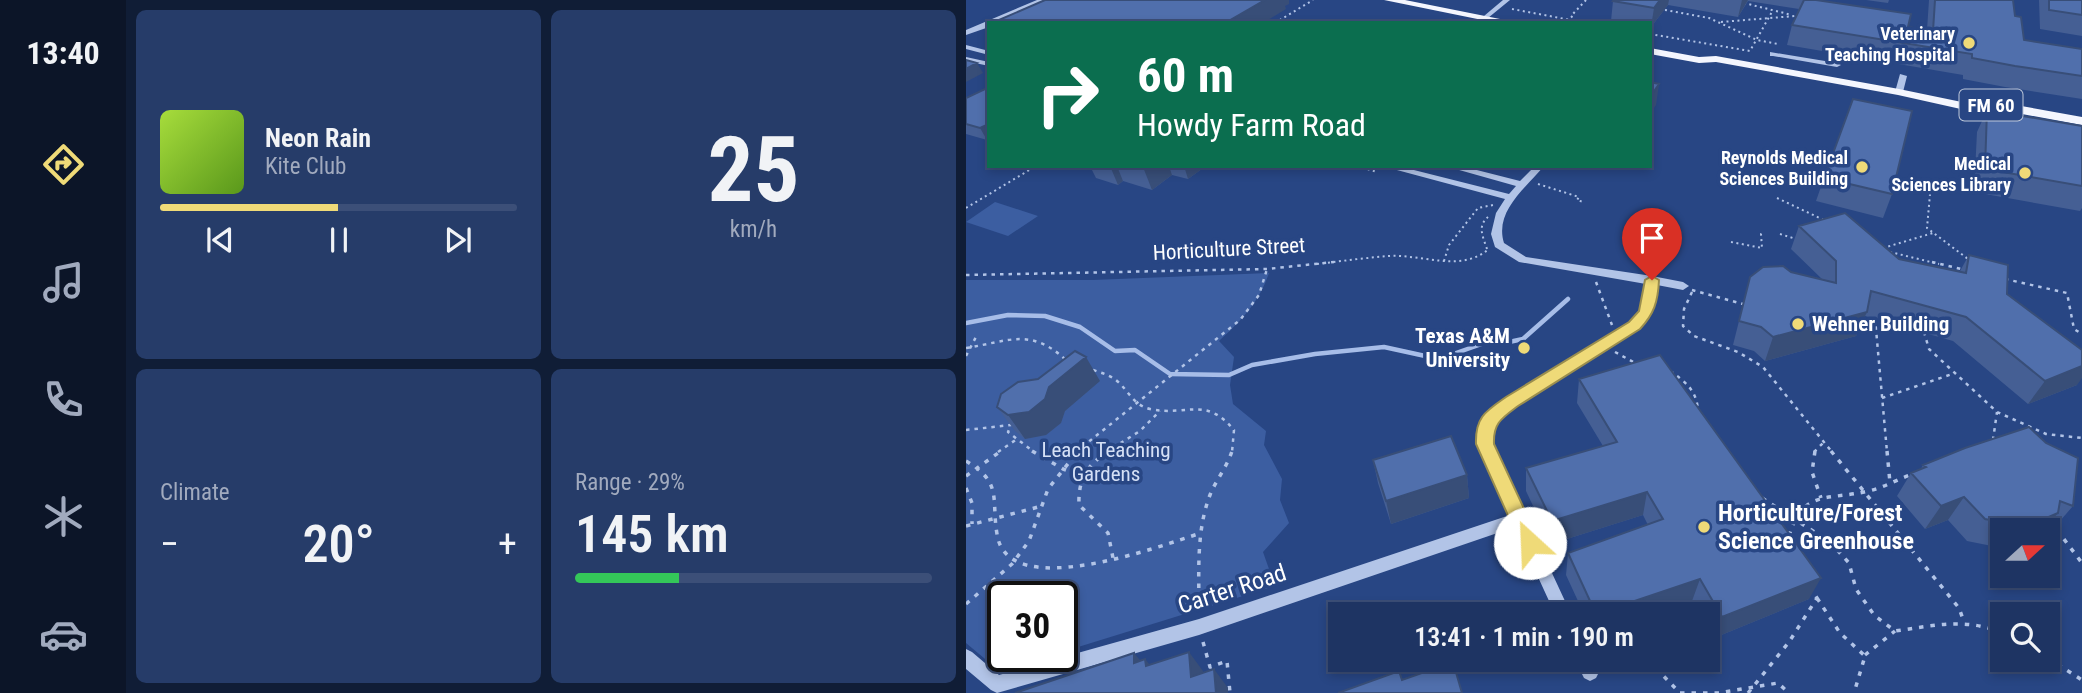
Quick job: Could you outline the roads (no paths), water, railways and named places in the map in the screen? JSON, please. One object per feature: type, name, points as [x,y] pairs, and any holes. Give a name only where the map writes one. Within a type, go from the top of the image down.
[{"type":"main road","points":[[1389,0],[1505,21]]},
{"type":"main road","name":"FM 60","points":[[1652,47],[1675,52],[1691,51],[1716,59],[1899,92],[1945,104],[2082,121]]},
{"type":"main road","name":"FM 60","points":[[1652,48],[1699,60],[1716,59]]},
{"type":"main road","name":"FM 60","points":[[2021,114],[2082,130]]},
{"type":"street","points":[[996,21],[1043,0]]},
{"type":"street","points":[[1486,17],[1507,0]]},
{"type":"street","points":[[966,33],[987,25]]},
{"type":"street","points":[[966,47],[987,52]]},
{"type":"street","points":[[1773,54],[1837,65]]},
{"type":"street","points":[[966,59],[987,64]]},
{"type":"street","points":[[1394,168],[1513,198]]},
{"type":"street","points":[[1457,168],[1523,185]]},
{"type":"street","points":[[1538,168],[1496,223],[1492,248],[1523,260],[1688,288]]},
{"type":"street","points":[[1557,602],[1485,444],[1484,427],[1493,415],[1512,401],[1635,326],[1646,313],[1651,298],[1652,280]]},
{"type":"street","name":"Carter Road","points":[[966,658],[997,684],[1199,627],[1518,519]]},
{"type":"lane","points":[[1899,92],[1903,76]]},
{"type":"waterway","points":[[966,323],[1008,315],[1045,316],[1080,327],[1115,351],[1135,350],[1170,374],[1229,375],[1252,365],[1315,354],[1384,347],[1439,359],[1493,340],[1509,342],[1523,339],[1568,299]]},
{"type":"place","name":"Veterinary Teaching Hospital","points":[[1969,43]]},
{"type":"place","name":"Reynolds Medical Sciences Building","points":[[1862,167]]},
{"type":"place","name":"Medical Sciences Library","points":[[2025,173]]},
{"type":"place","name":"Wehner Building","points":[[1798,324]]},
{"type":"place","name":"Texas A&M University","points":[[1524,348]]},
{"type":"place","name":"Horticulture/Forest Science Greenhouse","points":[[1704,527]]},
{"type":"park label","name":"Leach Teaching Gardens","points":[[1106,462]]}]
